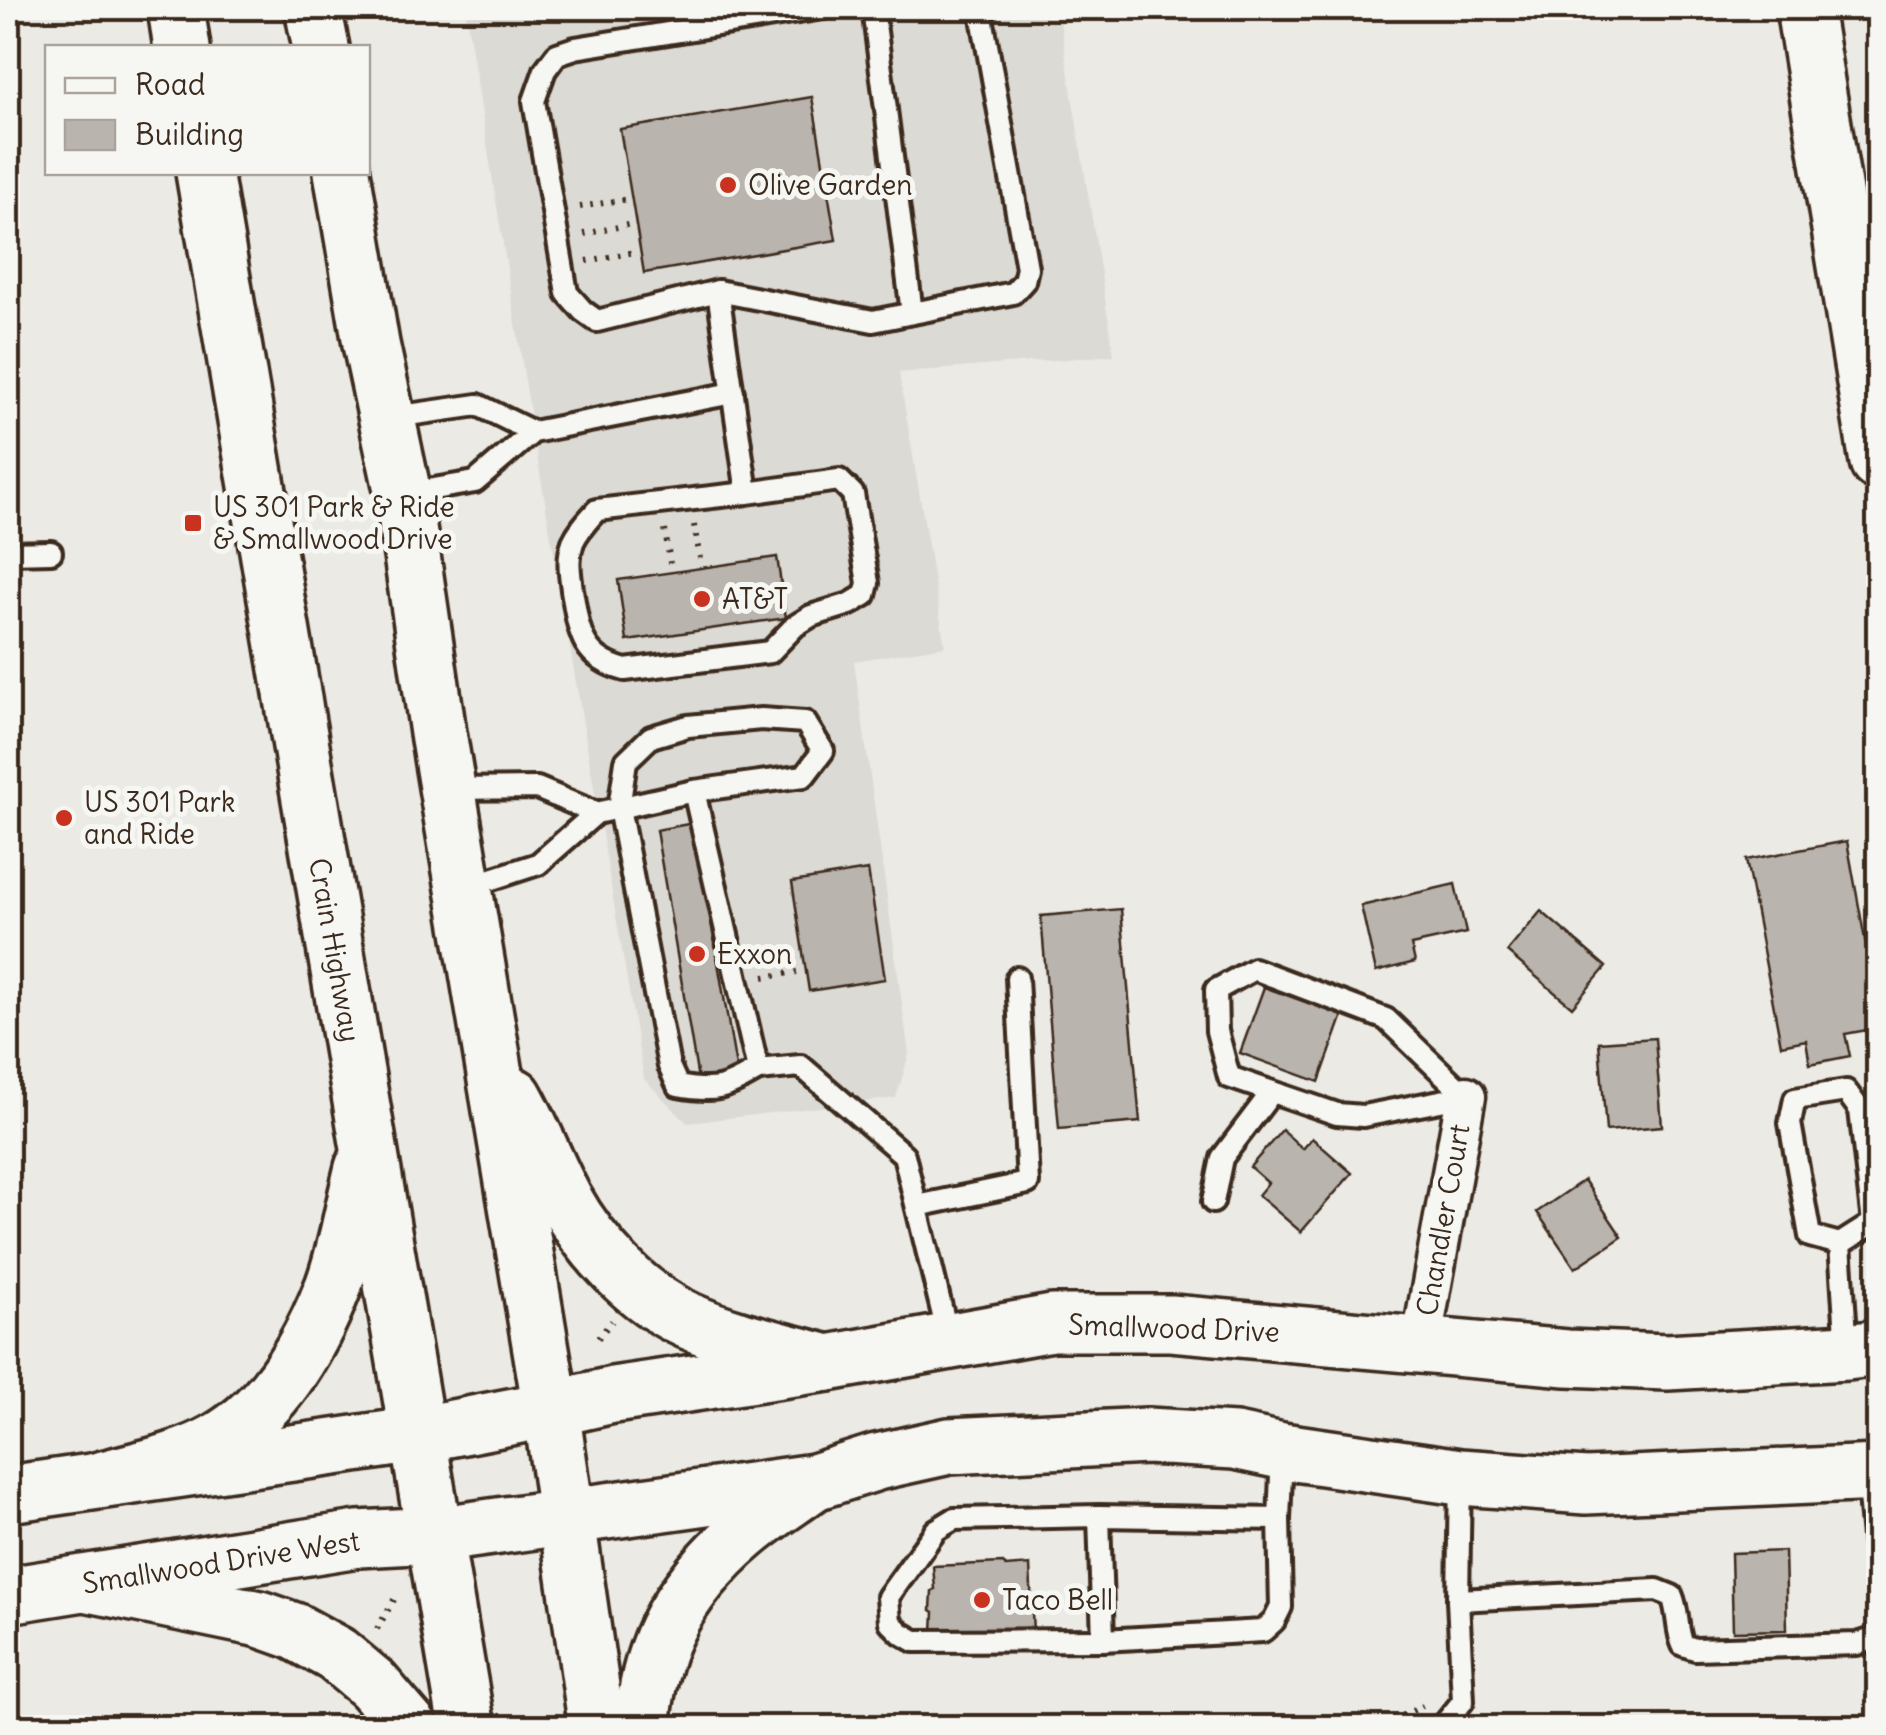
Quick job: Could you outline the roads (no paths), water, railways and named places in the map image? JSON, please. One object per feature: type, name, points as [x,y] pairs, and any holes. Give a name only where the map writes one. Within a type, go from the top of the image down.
[{"type":"main road","points":[[176,8],[182,45]]},
{"type":"main road","points":[[313,8],[320,45]]},
{"type":"main road","points":[[1804,8],[1872,378],[1878,462]]},
{"type":"main road","name":"Crain Highway","points":[[205,175],[468,1728]]},
{"type":"main road","points":[[343,175],[371,344],[403,494],[447,789],[551,1410],[597,1728]]},
{"type":"main road","points":[[492,1059],[527,1120],[565,1200],[590,1238],[637,1287],[660,1306],[689,1321],[828,1363]]},
{"type":"main road","points":[[100,1480],[190,1454],[216,1442],[241,1426],[272,1394],[306,1345],[334,1283],[368,1146]]},
{"type":"main road","name":"Smallwood Drive","points":[[417,1435],[613,1395],[828,1363],[1052,1323],[1171,1323],[1567,1358],[1666,1362],[1863,1350]]},
{"type":"main road","points":[[8,1494],[417,1435]]},
{"type":"main road","points":[[434,1535],[814,1482],[877,1462],[949,1446],[1148,1436],[1236,1442],[1460,1477],[1586,1486],[1872,1474]]},
{"type":"main road","points":[[642,1728],[654,1665],[666,1630],[680,1606],[744,1532],[814,1482]]},
{"type":"main road","name":"Smallwood Drive West","points":[[8,1595],[358,1539],[434,1535]]},
{"type":"main road","points":[[85,1582],[260,1619],[294,1630],[336,1654],[372,1684],[410,1728]]},
{"type":"street","name":"Chandler Court","points":[[1421,1345],[1466,1096]]},
{"type":"lane","points":[[823,8],[574,48],[557,54],[545,70],[534,100],[568,293],[583,311],[597,320],[718,291],[873,321],[1012,293],[1024,281],[1027,268],[978,8]]},
{"type":"lane","points":[[873,8],[912,313]]},
{"type":"lane","points":[[718,291],[747,493]]},
{"type":"lane","points":[[403,494],[474,482],[533,432],[733,393]]},
{"type":"lane","points":[[387,418],[478,405],[533,432]]},
{"type":"lane","points":[[840,480],[853,494],[868,582],[865,595],[795,626],[770,652],[625,670],[607,665],[597,657],[579,631],[568,561],[582,526],[597,510],[747,493],[840,480]]},
{"type":"lane","points":[[8,552],[50,552]]},
{"type":"lane","points":[[464,888],[538,864],[596,813],[619,808],[694,791],[804,776],[823,751],[805,722],[761,719],[688,726],[651,737],[626,761],[619,808],[669,1066],[678,1086],[704,1090],[729,1087],[758,1070],[801,1066],[904,1155],[949,1342]]},
{"type":"lane","points":[[447,789],[538,788],[596,813]]},
{"type":"lane","points":[[694,791],[758,1070]]},
{"type":"lane","points":[[1254,970],[1386,1019],[1466,1096],[1362,1116],[1338,1114],[1229,1077],[1217,1031],[1216,990],[1254,970]]},
{"type":"lane","points":[[916,1206],[1028,1183],[1018,978]]},
{"type":"lane","points":[[1846,1091],[1860,1110],[1873,1223],[1840,1244],[1810,1236],[1790,1122],[1795,1098],[1846,1091]]},
{"type":"lane","points":[[1212,1202],[1222,1158],[1272,1092]]},
{"type":"lane","points":[[1840,1244],[1863,1350]]},
{"type":"lane","points":[[1279,1519],[1099,1516],[954,1519],[936,1530],[888,1597],[890,1622],[915,1641],[1103,1640],[1263,1631],[1274,1622],[1281,1607],[1282,1452]]},
{"type":"lane","points":[[1872,1474],[1878,1588]]},
{"type":"lane","points":[[1441,1728],[1462,1701],[1458,1600],[1460,1477]]},
{"type":"lane","points":[[1099,1516],[1103,1640]]},
{"type":"lane","points":[[1458,1600],[1657,1590],[1672,1596],[1683,1645],[1696,1649],[1857,1644],[1876,1638],[1878,1632]]},
{"type":"place","name":"Olive Garden","points":[[728,185]]},
{"type":"place","name":"US 301 Park & Ride & Smallwood Drive","points":[[193,523]]},
{"type":"place","name":"AT&T","points":[[702,599]]},
{"type":"place","name":"US 301 Park and Ride","points":[[64,818]]},
{"type":"place","name":"Exxon","points":[[697,954]]},
{"type":"place","name":"Taco Bell","points":[[982,1600]]}]
